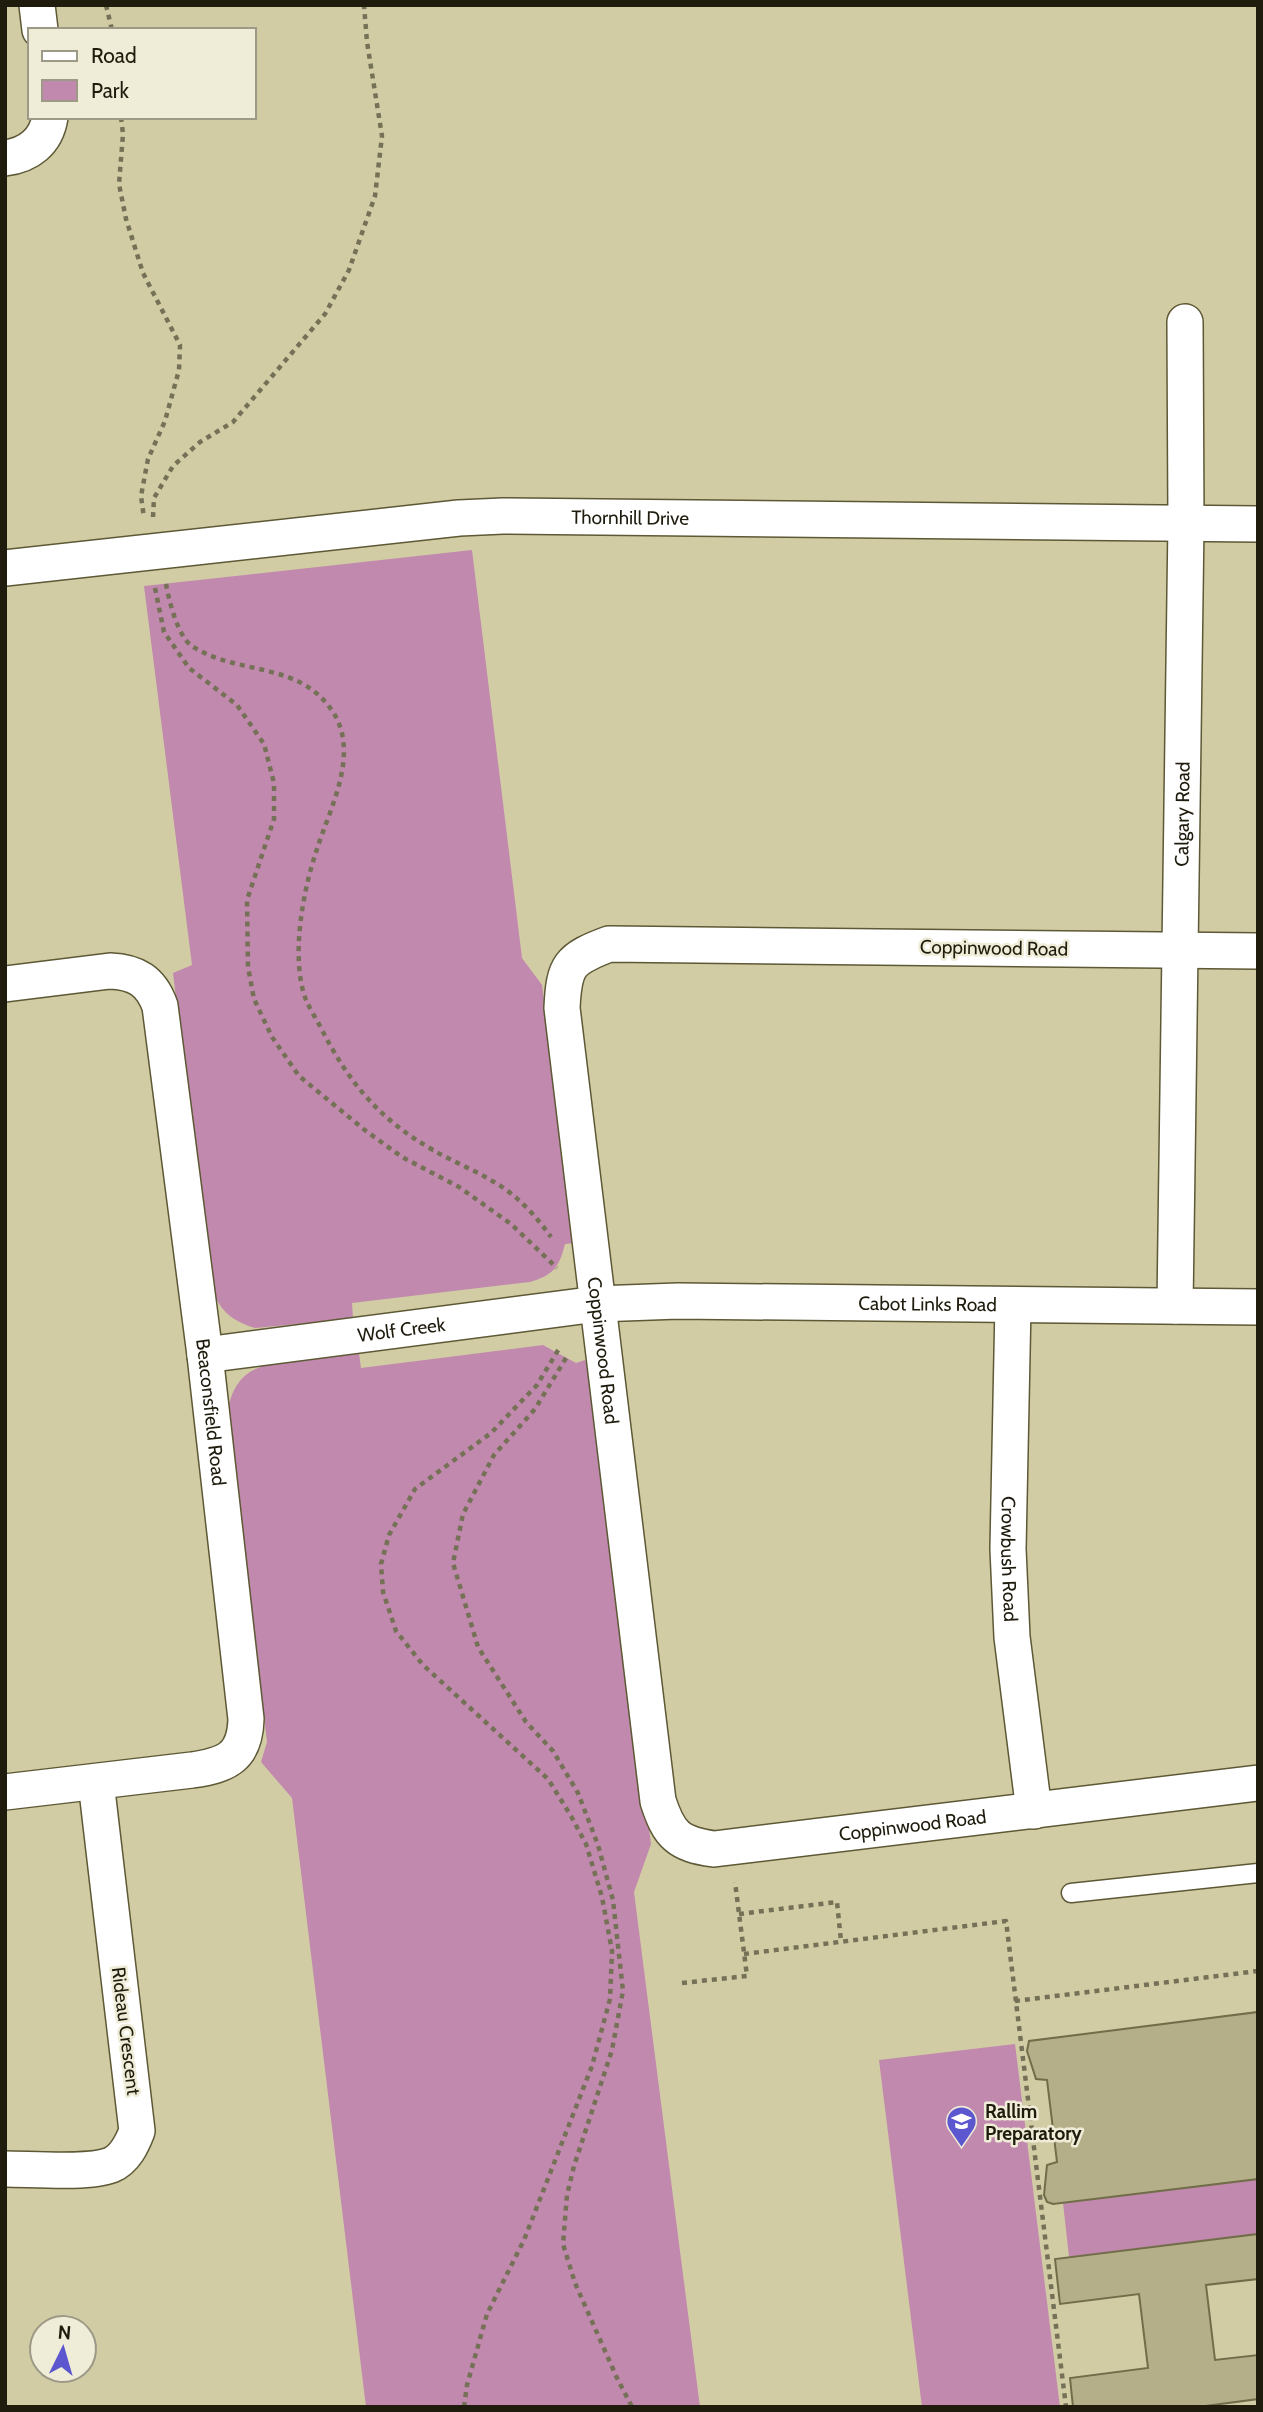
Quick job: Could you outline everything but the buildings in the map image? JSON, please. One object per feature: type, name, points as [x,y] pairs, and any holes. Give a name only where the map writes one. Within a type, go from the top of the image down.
[{"type":"street","points":[[37,5],[40,28]]},
{"type":"street","points":[[5,158],[23,155],[39,143],[49,119]]},
{"type":"street","name":"Calgary Road","points":[[1175,1306],[1186,523],[1185,322]]},
{"type":"street","name":"Thornhill Drive","points":[[5,568],[459,518],[503,516],[1258,524]]},
{"type":"street","name":"Coppinwood Road","points":[[1258,950],[609,944],[582,954],[567,969],[562,1008],[576,1307],[658,1801],[666,1825],[691,1846],[714,1849],[1258,1783]]},
{"type":"street","name":"Beaconsfield Road","points":[[5,984],[110,971],[126,972],[139,976],[156,995],[160,1006],[205,1354],[246,1719],[243,1740],[231,1758],[213,1767],[5,1792]]},
{"type":"street","name":"Cabot Links Road","points":[[576,1307],[678,1301],[1258,1307]]},
{"type":"street","name":"Crowbush Road","points":[[1013,1305],[1009,1561],[1012,1637],[1034,1811]]},
{"type":"street","name":"Wolf Creek","points":[[205,1354],[576,1307]]},
{"type":"street","name":"Rideau Crescent","points":[[5,2169],[72,2169],[112,2164],[124,2155],[137,2131],[96,1782]]},
{"type":"lane","points":[[1071,1893],[1258,1872]]},
{"type":"path","points":[[106,5],[112,28]]},
{"type":"path","points":[[364,5],[382,136],[375,196],[364,231],[349,270],[325,314],[233,422],[200,442],[173,466],[154,498],[154,552],[164,632],[189,668],[237,705],[264,744],[274,783],[274,819],[247,900],[250,978],[254,999],[272,1037],[299,1076],[366,1131],[402,1157],[459,1188],[512,1224],[563,1274],[561,1285],[576,1307],[573,1345],[559,1374],[535,1409],[494,1455],[463,1514],[453,1563],[478,1647],[526,1722],[553,1751],[578,1793],[598,1845],[613,1900],[623,1991],[612,2050],[569,2185],[563,2244],[575,2283],[632,2407]]},
{"type":"path","points":[[121,119],[120,184],[126,219],[143,273],[180,345],[179,370],[165,421],[148,459],[141,496],[154,552],[178,626],[191,646],[223,660],[273,671],[311,688],[334,713],[344,744],[340,788],[316,850],[304,902],[298,952],[306,998],[332,1050],[353,1084],[390,1121],[432,1150],[496,1183],[516,1197],[558,1246]]},
{"type":"path","points":[[464,2407],[467,2385],[487,2314],[524,2240],[592,2066],[610,1999],[612,1951],[602,1897],[586,1844],[571,1816],[548,1779],[423,1665],[396,1630],[383,1592],[381,1564],[389,1535],[415,1489],[491,1433],[537,1385],[565,1339],[576,1307]]},
{"type":"path","points":[[682,1983],[747,1976],[731,1847]]},
{"type":"path","points":[[739,1914],[836,1902],[841,1941]]},
{"type":"path","points":[[744,1954],[1006,1922],[1066,2407]]},
{"type":"path","points":[[1015,2001],[1258,1971]]},
{"type":"green space","points":[[472,550],[522,958],[542,985],[575,1243],[565,1244],[557,1265],[550,1273],[530,1282],[352,1303],[353,1319],[255,1328],[237,1321],[224,1311],[215,1296],[210,1278],[173,973],[192,965],[144,586]]},
{"type":"green space","points":[[543,1345],[576,1363],[585,1360],[591,1372],[651,1844],[634,1892],[700,2407],[366,2407],[292,1798],[261,1762],[267,1742],[228,1409],[238,1383],[255,1369],[265,1365],[359,1353],[361,1368]]},
{"type":"green space","points":[[1015,2044],[1060,2407],[922,2407],[879,2060]]},
{"type":"green space","points":[[1258,2179],[1258,2234],[1069,2257],[1063,2203]]},
{"type":"place","name":"Rallim Preparatory","points":[[962,2149]]}]
